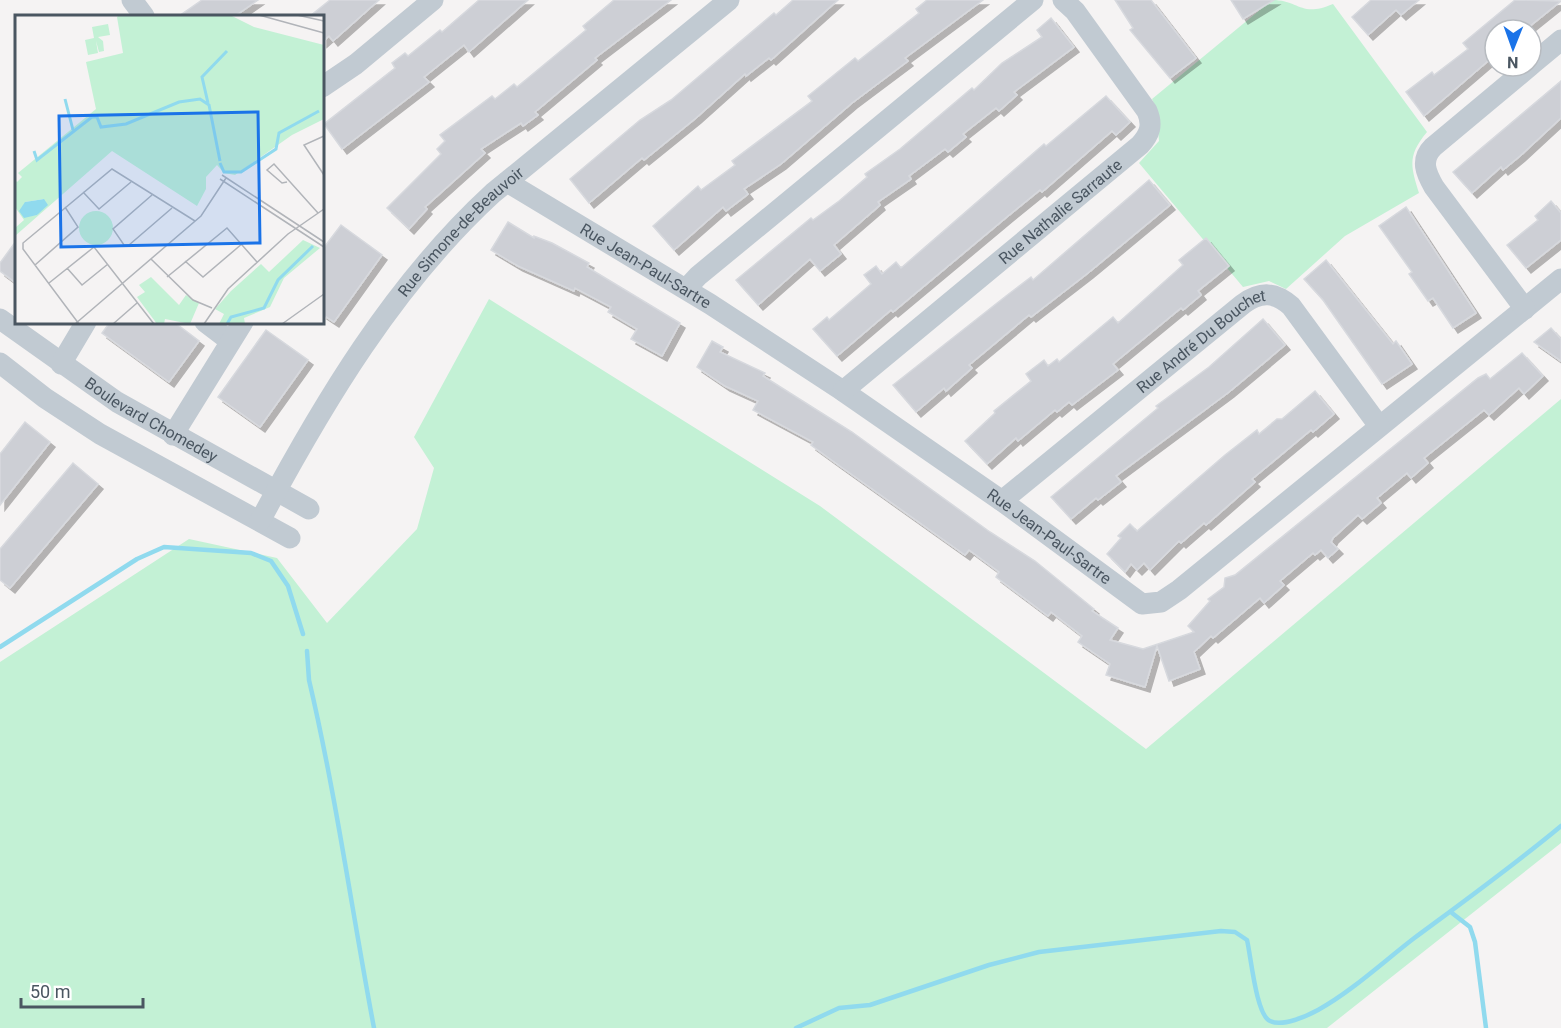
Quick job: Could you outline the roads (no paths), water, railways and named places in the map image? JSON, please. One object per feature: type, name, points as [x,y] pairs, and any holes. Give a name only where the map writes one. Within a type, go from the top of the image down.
[{"type":"street","points":[[324,86],[356,64],[433,0]]},
{"type":"street","name":"Rue Simone-de-Beauvoir","points":[[260,521],[354,361],[384,317],[462,222],[507,182],[729,0]]},
{"type":"street","points":[[686,289],[707,268],[1033,0]]},
{"type":"street","name":"Rue Nathalie Sarraute","points":[[843,392],[1140,145],[1149,134],[1150,118],[1143,105],[1079,16],[1063,0]]},
{"type":"street","points":[[1543,55],[1561,40]]},
{"type":"street","points":[[1515,78],[1433,147],[1425,161],[1427,175],[1434,187],[1525,309]]},
{"type":"street","name":"Rue Jean-Paul-Sartre","points":[[507,182],[686,289],[843,392],[1002,501],[1142,604],[1155,604],[1179,590],[1561,279]]},
{"type":"street","name":"Rue André Du Bouchet","points":[[1002,501],[1244,304],[1260,294],[1274,295],[1291,306],[1379,426]]},
{"type":"street","name":"Boulevard Chomedey","points":[[0,319],[117,402],[309,509]]},
{"type":"street","points":[[61,364],[85,324]]},
{"type":"street","points":[[208,324],[231,341]]},
{"type":"street","points":[[173,435],[242,324]]},
{"type":"street","name":"Boulevard Chomedey","points":[[0,363],[45,398],[100,434],[290,538]]},
{"type":"waterway","points":[[0,647],[137,559],[164,547],[251,553],[271,561],[288,586],[303,634]]},
{"type":"waterway","points":[[307,651],[309,680],[336,810],[374,1028]]},
{"type":"waterway","points":[[796,1028],[839,1008],[870,1005],[989,965],[1039,952],[1221,931],[1235,932],[1247,940],[1258,997],[1265,1016],[1270,1021],[1281,1023],[1295,1020],[1318,1010],[1343,994],[1561,826]]},
{"type":"waterway","points":[[1452,913],[1470,927],[1475,942],[1486,1028]]}]
